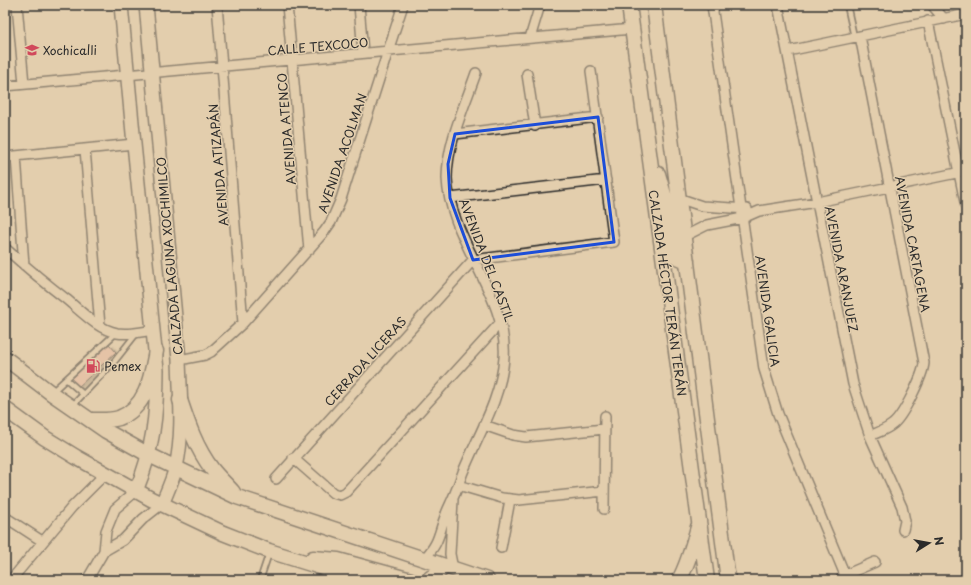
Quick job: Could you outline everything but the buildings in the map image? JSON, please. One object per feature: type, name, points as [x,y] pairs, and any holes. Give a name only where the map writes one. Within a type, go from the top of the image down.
[{"type":"main road","name":"CALZADA LAGUNA XOCHIMILCO","points":[[121,5],[156,351],[157,393],[154,433],[149,455],[136,491]]},
{"type":"main road","name":"CALZADA LAGUNA XOCHIMILCO","points":[[146,5],[178,360],[180,400],[179,446],[176,468],[162,504]]},
{"type":"main road","name":"CALZADA HÉCTOR TERÁN TERÁN","points":[[629,5],[707,580]]},
{"type":"main road","points":[[645,5],[648,32],[662,64]]},
{"type":"main road","name":"CALZADA HÉCTOR TERÁN TERÁN","points":[[654,5],[728,580]]},
{"type":"main road","points":[[648,146],[664,192],[673,254],[686,261]]},
{"type":"main road","points":[[91,420],[118,418],[128,413],[138,405],[149,384],[156,351]]},
{"type":"main road","points":[[5,358],[51,393],[106,431],[149,455],[237,497],[487,580]]},
{"type":"main road","points":[[180,400],[200,450],[212,468],[237,497]]},
{"type":"main road","points":[[5,409],[45,438],[76,457],[162,504],[223,533],[269,551],[362,580]]},
{"type":"main road","points":[[679,580],[691,550],[700,521]]},
{"type":"main road","points":[[291,557],[338,560],[410,580]]},
{"type":"main road","points":[[428,580],[450,567]]},
{"type":"street","points":[[17,5],[24,84]]},
{"type":"street","name":"AVENIDA ATIZAPÁN","points":[[217,5],[243,323]]},
{"type":"street","name":"AVENIDA ATENCO","points":[[287,5],[309,250]]},
{"type":"street","points":[[359,5],[363,53]]},
{"type":"street","name":"AVENIDA ACOLMAN","points":[[178,360],[205,355],[211,352],[243,323],[309,250],[331,222],[341,199],[403,5]]},
{"type":"street","points":[[530,38],[540,5]]},
{"type":"street","name":"AVENIDA GALICIA","points":[[712,5],[762,355],[770,392],[842,577],[875,562]]},
{"type":"street","name":"AVENIDA ARANJUEZ","points":[[778,5],[853,384],[870,436],[902,507],[904,521],[903,530]]},
{"type":"street","points":[[932,5],[944,18]]},
{"type":"street","points":[[788,51],[966,14]]},
{"type":"street","points":[[928,21],[963,172],[966,207]]},
{"type":"street","name":"CALLE TEXCOCO","points":[[5,86],[632,29]]},
{"type":"street","name":"AVENIDA CARTAGENA","points":[[857,36],[890,186],[924,363],[921,375],[898,418],[886,429],[870,436]]},
{"type":"street","points":[[473,260],[614,242],[591,71]]},
{"type":"street","name":"AVENIDA DEL CASTIL","points":[[424,559],[438,542],[445,515],[497,394],[502,375],[504,358],[504,340],[500,323],[494,305],[457,222],[450,198],[447,179],[448,164],[455,134],[476,73]]},
{"type":"street","points":[[527,74],[535,126]]},
{"type":"street","points":[[455,134],[598,118]]},
{"type":"street","points":[[5,157],[134,144]]},
{"type":"street","points":[[86,150],[100,326]]},
{"type":"street","points":[[16,156],[24,265]]},
{"type":"street","points":[[683,237],[707,225],[743,218],[759,211],[817,202],[963,172]]},
{"type":"street","points":[[450,198],[606,180]]},
{"type":"street","points":[[678,198],[702,206],[742,207],[759,211]]},
{"type":"street","points":[[5,248],[100,326],[116,333],[136,334],[153,330]]},
{"type":"street","name":"CERRADA LICERAS","points":[[276,478],[473,260]]},
{"type":"street","points":[[293,458],[333,492],[340,495],[346,492],[500,323]]},
{"type":"street","points":[[604,416],[604,509]]},
{"type":"street","points":[[484,425],[512,435],[526,437],[604,429]]},
{"type":"street","points":[[11,580],[42,541],[72,507],[105,474]]},
{"type":"street","points":[[458,485],[510,500],[530,500],[604,491]]},
{"type":"street","points":[[87,580],[104,551],[106,531],[115,509],[136,491]]},
{"type":"street","name":"AVENIDA DEL CASTIL","points":[[450,567],[453,498]]},
{"type":"street","points":[[501,548],[510,500]]},
{"type":"street","points":[[104,551],[123,540],[162,504]]},
{"type":"street","points":[[5,516],[42,541]]},
{"type":"lane","points":[[847,5],[857,36]]},
{"type":"lane","points":[[51,393],[116,333]]},
{"type":"lane","points":[[71,407],[114,362],[136,334]]},
{"type":"lane","points":[[66,379],[83,394]]},
{"type":"lane","points":[[260,580],[269,551]]},
{"type":"highlighted area","points":[[598,117],[614,242],[473,260],[450,198],[448,164],[455,134]]},
{"type":"place","name":"Xochicalli","points":[[32,50]]},
{"type":"place","name":"Pemex","points":[[93,366]]}]
